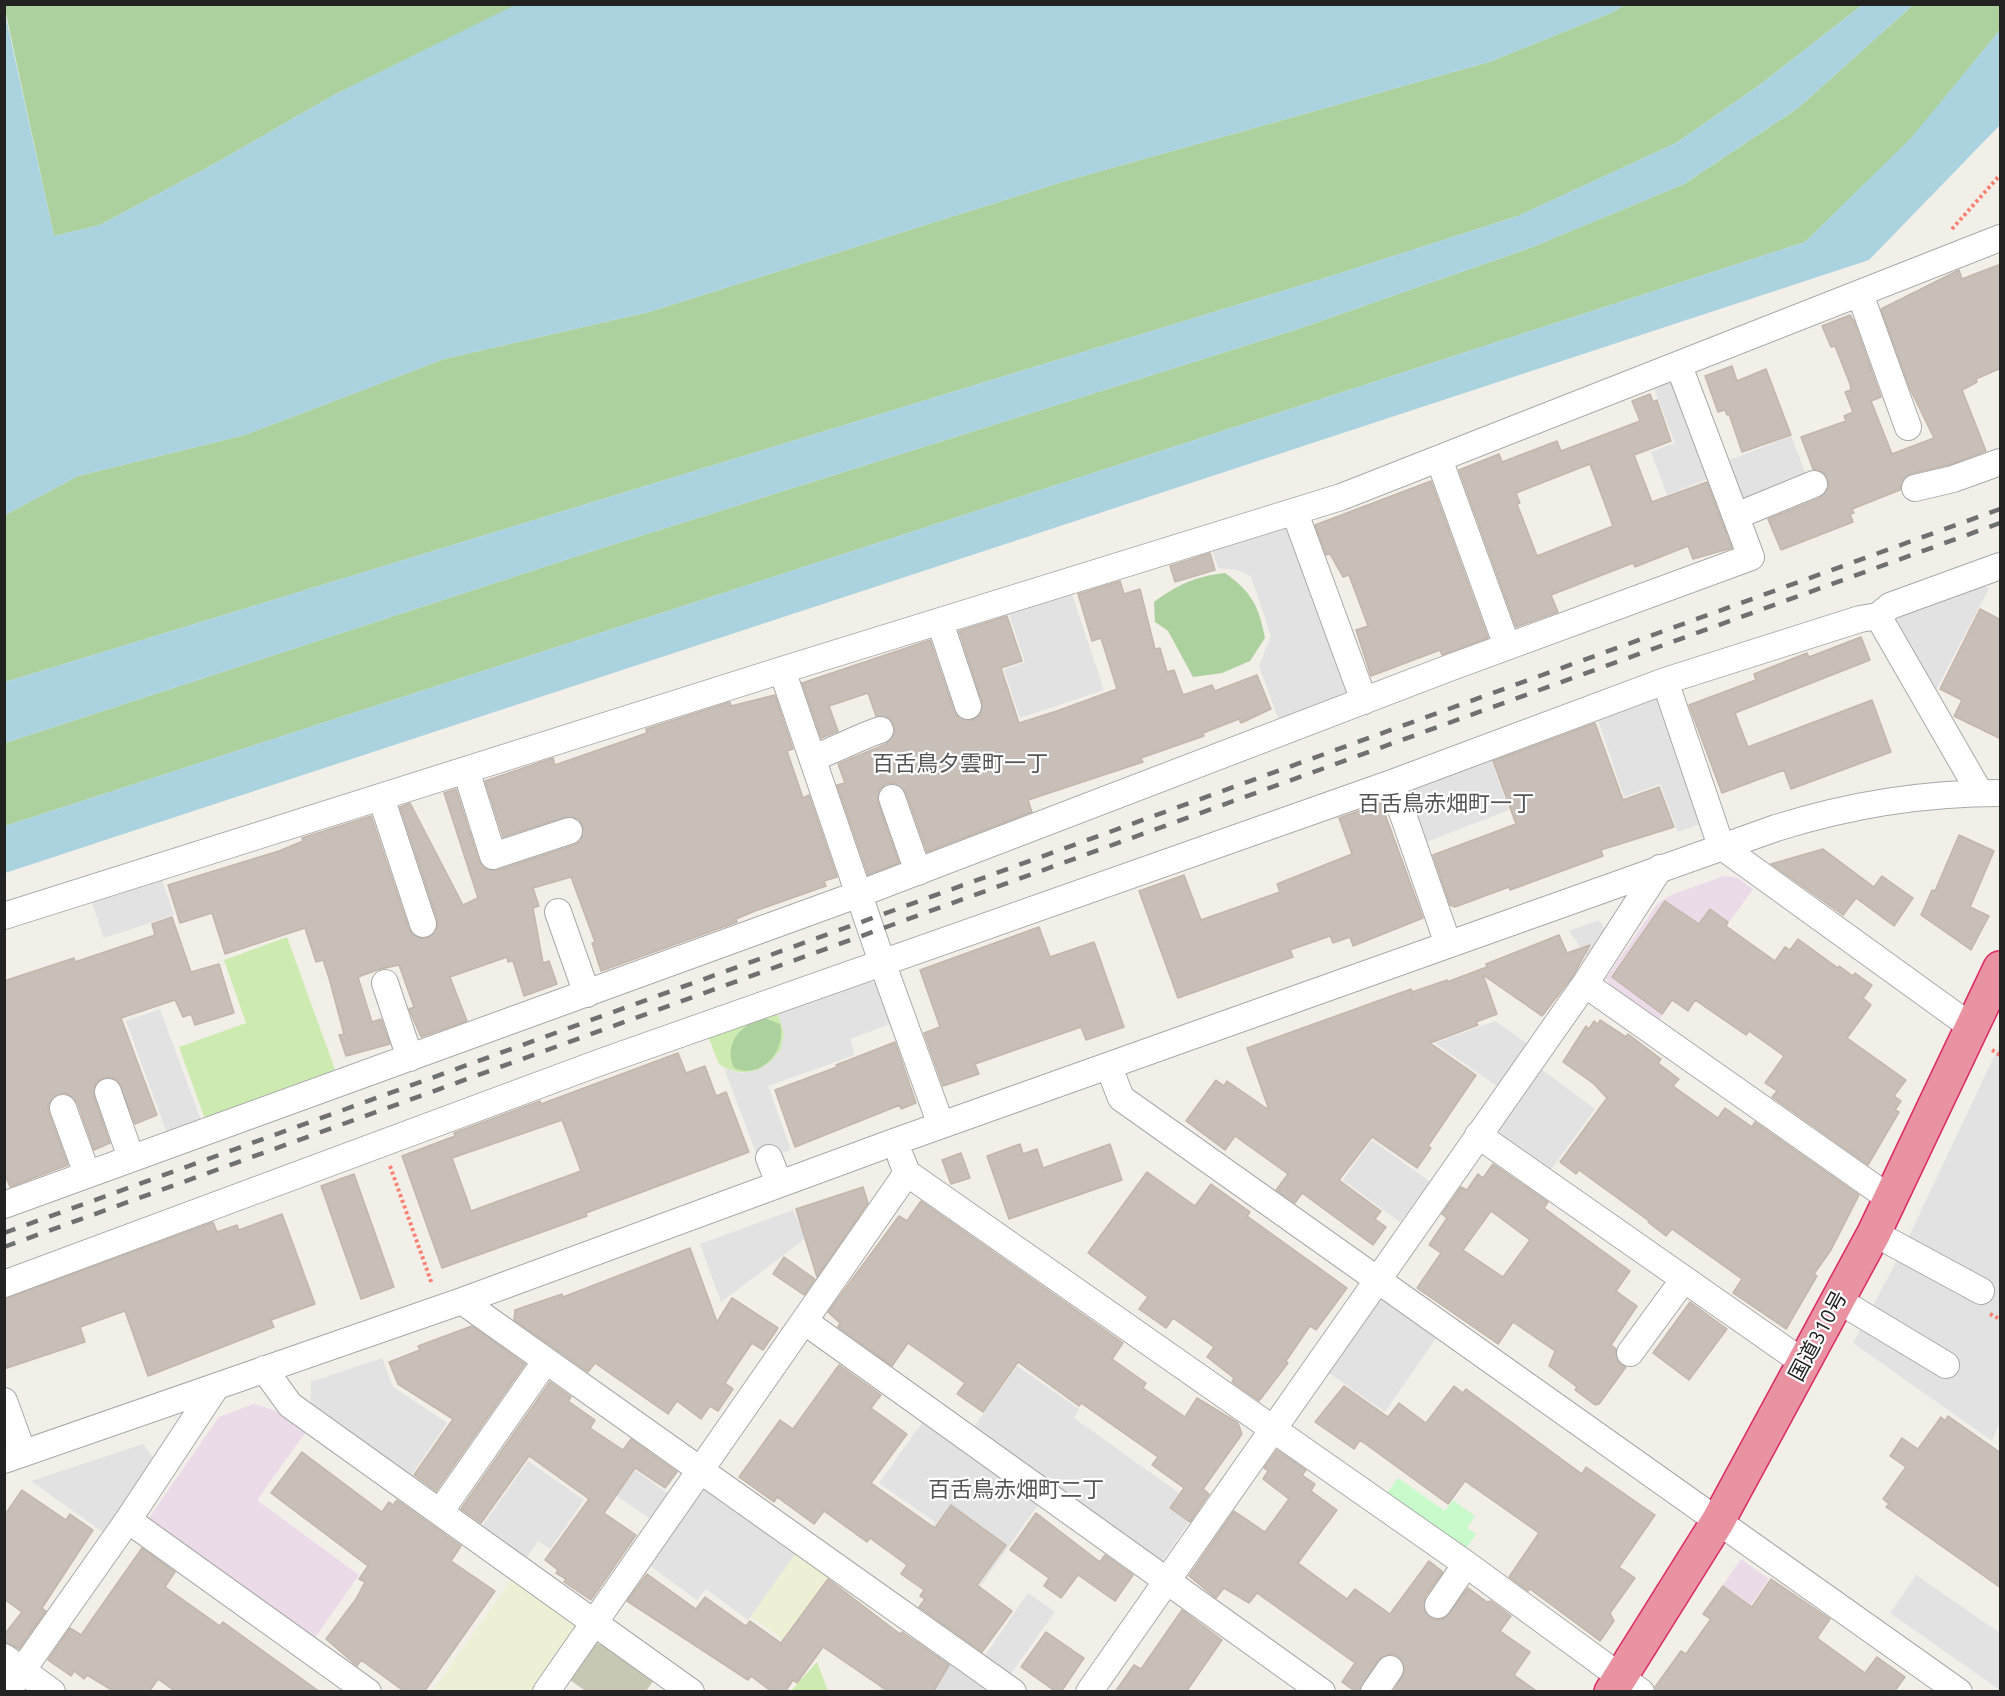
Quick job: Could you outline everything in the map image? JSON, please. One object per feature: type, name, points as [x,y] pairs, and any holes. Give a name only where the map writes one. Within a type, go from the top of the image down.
[{"type":"highway","name":"国道310号","points":[[1624,1687],[1718,1521],[1982,1039],[2001,968]]},
{"type":"street","points":[[4,916],[782,669],[1295,513],[1679,366],[2001,238]]},
{"type":"street","points":[[1860,294],[1908,427]]},
{"type":"street","points":[[4,1205],[587,994],[860,899],[918,872],[1507,646],[1751,557],[1679,366]]},
{"type":"street","points":[[1439,459],[1507,646]]},
{"type":"street","points":[[1915,488],[1953,479],[2001,462]]},
{"type":"street","points":[[1736,516],[1814,484]]},
{"type":"street","points":[[1295,513],[1364,701]]},
{"type":"street","points":[[4,1284],[231,1198],[379,1146],[879,955],[1036,909],[1392,783],[1665,681],[1860,619],[1878,616],[1890,606],[1952,589],[2001,566]]},
{"type":"street","points":[[4,1401],[14,1456],[462,1301],[779,1183],[1109,1067],[1721,846],[1832,810],[1917,798],[1990,793],[1878,616]]},
{"type":"street","points":[[940,622],[968,706]]},
{"type":"street","points":[[782,669],[879,955],[894,1010],[941,1125]]},
{"type":"street","points":[[1665,681],[1721,846],[1982,1039]]},
{"type":"street","points":[[812,758],[880,730]]},
{"type":"street","points":[[466,770],[493,856],[569,831]]},
{"type":"street","points":[[1392,783],[1448,944]]},
{"type":"street","points":[[381,797],[423,924]]},
{"type":"street","points":[[892,798],[918,872]]},
{"type":"street","points":[[1089,1692],[1585,984],[1660,868]]},
{"type":"street","points":[[558,912],[587,994]]},
{"type":"street","points":[[385,983],[410,1058]]},
{"type":"street","points":[[1585,984],[1892,1200]]},
{"type":"street","points":[[1109,1067],[1121,1098],[1959,1692]]},
{"type":"street","points":[[108,1092],[131,1158]]},
{"type":"street","points":[[63,1108],[87,1174]]},
{"type":"street","points":[[1478,1135],[1804,1363]]},
{"type":"street","points":[[894,1142],[907,1173],[1466,1564],[1624,1687]]},
{"type":"street","points":[[769,1158],[779,1183]]},
{"type":"street","points":[[546,1692],[907,1173]]},
{"type":"street","points":[[1874,1233],[1981,1291]]},
{"type":"street","points":[[1630,1353],[1684,1279]]},
{"type":"street","points":[[1838,1300],[1946,1365]]},
{"type":"street","points":[[462,1301],[1012,1692]]},
{"type":"street","points":[[804,1321],[1166,1583],[1322,1692]]},
{"type":"street","points":[[440,1512],[545,1362]]},
{"type":"street","points":[[264,1369],[290,1404],[691,1692]]},
{"type":"street","points":[[7,1692],[13,1664],[128,1520],[216,1387]]},
{"type":"street","points":[[128,1520],[368,1692]]},
{"type":"street","points":[[1438,1605],[1466,1564]]},
{"type":"street","points":[[13,1664],[52,1692]]},
{"type":"street","points":[[1374,1692],[1390,1669]]},
{"type":"path","points":[[1950,231],[2001,175]]},
{"type":"path","points":[[1982,1039],[2001,1055]]},
{"type":"path","points":[[379,1146],[387,1159],[432,1284]]},
{"type":"shaded area","points":[[1678,379],[1715,476],[1667,495],[1651,452],[1675,443],[1654,388]]},
{"type":"shaded area","points":[[1791,436],[1807,477],[1746,501],[1738,496],[1725,462]]},
{"type":"shaded area","points":[[1291,526],[1352,696],[1280,723],[1259,666],[1271,636],[1251,576],[1237,570],[1218,568],[1212,550]]},
{"type":"shaded area","points":[[1980,584],[1989,588],[1934,694],[1893,625],[1897,615]]},
{"type":"shaded area","points":[[1072,594],[1104,690],[1020,718],[1004,670],[1025,662],[1009,614]]},
{"type":"shaded area","points":[[1657,692],[1702,814],[1700,824],[1678,832],[1660,784],[1624,797],[1595,711]]},
{"type":"shaded area","points":[[1488,751],[1509,810],[1421,844],[1403,787]]},
{"type":"shaded area","points":[[1724,876],[1738,878],[1753,889],[1658,1021],[1612,988],[1606,978],[1658,903],[1671,895]]},
{"type":"shaded area","points":[[161,877],[174,915],[104,938],[91,900]]},
{"type":"shaded area","points":[[1599,920],[1606,931],[1588,958],[1569,931]]},
{"type":"shaded area","points":[[867,980],[879,985],[893,1023],[850,1039],[855,1055],[768,1086],[791,1150],[759,1161],[724,1068],[741,1073],[758,1070],[771,1061],[781,1049],[784,1033],[777,1011]]},
{"type":"shaded area","points":[[160,1009],[202,1123],[168,1136],[126,1021]]},
{"type":"shaded area","points":[[1495,1021],[1528,1044],[1497,1086],[1435,1043]]},
{"type":"shaded area","points":[[1999,1046],[2000,1421],[1992,1441],[1853,1343],[1903,1249]]},
{"type":"shaded area","points":[[1541,1069],[1595,1109],[1550,1171],[1501,1136],[1498,1129]]},
{"type":"shaded area","points":[[1372,1140],[1430,1182],[1400,1222],[1343,1180]]},
{"type":"shaded area","points":[[793,1210],[806,1238],[721,1302],[700,1244]]},
{"type":"shaded area","points":[[1387,1298],[1439,1334],[1385,1412],[1326,1371],[1378,1299]]},
{"type":"shaded area","points":[[382,1358],[393,1387],[447,1423],[410,1477],[311,1405],[311,1382]]},
{"type":"shaded area","points":[[1017,1366],[1079,1409],[1074,1418],[1179,1493],[1169,1508],[1189,1522],[1161,1563],[972,1430]]},
{"type":"shaded area","points":[[254,1404],[274,1410],[305,1433],[257,1500],[359,1575],[314,1639],[147,1521],[219,1417]]},
{"type":"shaded area","points":[[924,1420],[1040,1502],[979,1588],[919,1545],[935,1522],[879,1483]]},
{"type":"shaded area","points":[[143,1444],[155,1460],[104,1533],[31,1481]]},
{"type":"shaded area","points":[[616,1457],[670,1495],[652,1520],[598,1483]]},
{"type":"shaded area","points":[[528,1461],[584,1500],[550,1549],[538,1541],[525,1560],[481,1528]]},
{"type":"shaded area","points":[[708,1484],[798,1550],[748,1620],[706,1589],[697,1600],[649,1565]]},
{"type":"shaded area","points":[[798,1550],[831,1573],[783,1640],[750,1616]]},
{"type":"shaded area","points":[[1741,1559],[1769,1579],[1751,1605],[1723,1585]]},
{"type":"shaded area","points":[[1916,1575],[2000,1633],[2000,1690],[1890,1613]]},
{"type":"shaded area","points":[[511,1580],[577,1628],[532,1691],[432,1692]]},
{"type":"shaded area","points":[[1028,1593],[1055,1612],[1010,1675],[984,1657]]},
{"type":"shaded area","points":[[917,1636],[987,1686],[983,1691],[878,1692]]},
{"type":"shaded area","points":[[596,1643],[603,1645],[654,1680],[646,1691],[587,1692],[570,1680]]},
{"type":"green space","points":[[4,5],[517,5],[332,96],[214,164],[100,225],[54,236]]},
{"type":"green space","points":[[1625,5],[1862,5],[1761,84],[1676,143],[1518,216],[1328,277],[5,682],[5,515],[78,476],[245,435],[444,359],[649,312],[1062,182],[1489,62],[1611,13]]},
{"type":"green space","points":[[1913,5],[2000,5],[2000,30],[1912,138],[1805,242],[5,826],[5,743],[596,550],[1292,331],[1530,248],[1684,184],[1798,108]]},
{"type":"green space","points":[[1225,573],[1242,587],[1253,601],[1265,638],[1250,661],[1222,673],[1193,677],[1168,631],[1155,622],[1154,602],[1187,582]]},
{"type":"green space","points":[[287,937],[337,1075],[206,1122],[179,1047],[246,1023],[224,960]]},
{"type":"green space","points":[[777,1011],[783,1030],[784,1044],[770,1064],[745,1072],[727,1069],[719,1064],[709,1039],[710,1028]]},
{"type":"green space","points":[[765,1018],[780,1024],[780,1044],[776,1053],[770,1061],[754,1070],[744,1071],[734,1068],[731,1051],[736,1036],[748,1025]]},
{"type":"green space","points":[[1398,1478],[1445,1511],[1453,1500],[1475,1516],[1467,1528],[1476,1534],[1466,1549],[1387,1493]]},
{"type":"green space","points":[[817,1662],[828,1691],[791,1691]]},
{"type":"water","points":[[517,4],[1625,5],[1611,13],[1489,62],[1062,182],[649,312],[444,359],[245,435],[78,476],[5,515],[5,13],[54,236],[100,225],[214,164],[332,96]]},
{"type":"water","points":[[1862,5],[1913,5],[1798,108],[1684,184],[1530,248],[1292,331],[596,550],[5,743],[5,682],[1328,277],[1518,216],[1676,143],[1761,84]]},
{"type":"water","points":[[2000,30],[2000,125],[1869,260],[5,873],[5,826],[1805,242],[1911,138]]},
{"type":"building","points":[[2001,264],[2001,368],[1976,379],[1977,382],[1962,390],[1986,451],[1949,465],[1911,474],[1904,478],[1900,490],[1852,509],[1854,513],[1850,514],[1853,522],[1781,550],[1768,519],[1820,498],[1829,487],[1824,473],[1813,469],[1801,437],[1846,421],[1844,416],[1853,412],[1845,392],[1851,390],[1850,384],[1835,346],[1831,347],[1822,326],[1850,315],[1854,321],[1881,397],[1871,401],[1892,454],[1934,438],[1910,389],[1881,309],[1959,270],[1962,279]]},
{"type":"building","points":[[1732,366],[1737,381],[1766,369],[1791,435],[1742,452],[1729,414],[1727,415],[1725,410],[1718,412],[1705,376]]},
{"type":"building","points":[[1650,394],[1653,402],[1657,400],[1671,441],[1634,455],[1652,502],[1707,482],[1732,548],[1693,559],[1688,546],[1635,567],[1633,563],[1551,595],[1558,612],[1516,627],[1459,470],[1499,454],[1502,462],[1557,441],[1561,451],[1640,421],[1632,401]],"holes":[[[1590,464],[1613,526],[1537,556],[1517,504],[1520,503],[1516,493]]]},
{"type":"building","points":[[1431,481],[1488,638],[1442,655],[1440,650],[1371,676],[1356,630],[1368,626],[1349,575],[1343,577],[1330,554],[1326,555],[1315,525]]},
{"type":"building","points":[[1210,553],[1215,570],[1175,582],[1170,566]]},
{"type":"building","points":[[1120,581],[1124,594],[1140,589],[1155,649],[1160,648],[1167,672],[1174,670],[1183,695],[1212,685],[1215,691],[1257,675],[1271,709],[1241,723],[1239,719],[1203,733],[1204,736],[1141,758],[1143,762],[1028,800],[1032,812],[927,852],[906,793],[895,783],[886,784],[880,789],[878,802],[899,863],[868,875],[837,785],[845,783],[838,764],[886,744],[895,733],[894,726],[889,718],[876,716],[868,693],[829,706],[838,731],[821,738],[802,683],[930,640],[954,711],[959,718],[972,720],[980,715],[982,702],[959,631],[1007,616],[1022,661],[1001,668],[1019,723],[1057,711],[1117,689],[1101,638],[1092,641],[1078,594]]},
{"type":"building","points":[[1980,609],[2001,620],[2001,739],[1954,716],[1962,700],[1940,689]]},
{"type":"building","points":[[1861,637],[1870,660],[1735,713],[1748,747],[1872,700],[1891,752],[1791,789],[1784,770],[1722,793],[1689,705],[1756,680],[1754,674],[1807,653],[1809,657]]},
{"type":"building","points":[[775,695],[793,749],[787,751],[803,798],[809,795],[837,877],[824,881],[826,886],[755,911],[736,919],[737,922],[601,971],[592,943],[595,942],[571,877],[533,888],[539,906],[533,908],[543,963],[549,961],[557,984],[524,996],[513,961],[508,962],[507,957],[450,977],[467,1021],[421,1037],[409,1009],[414,1007],[399,965],[380,969],[358,977],[372,1022],[381,1019],[390,1044],[346,1056],[339,1035],[344,1034],[329,978],[323,960],[316,962],[305,928],[225,954],[212,913],[180,923],[168,885],[279,851],[303,841],[302,838],[371,816],[409,929],[419,938],[428,938],[437,928],[437,919],[400,807],[410,803],[463,905],[478,898],[444,793],[456,789],[479,861],[489,870],[498,870],[574,845],[581,841],[583,827],[579,819],[565,817],[503,837],[485,781],[553,758],[555,765],[647,733],[646,729],[730,702],[731,706]]},
{"type":"building","points":[[1595,723],[1623,800],[1659,787],[1674,827],[1601,850],[1603,856],[1510,890],[1509,887],[1455,907],[1450,905],[1433,855],[1516,824],[1493,761]]},
{"type":"building","points":[[1381,803],[1423,918],[1353,946],[1350,937],[1333,943],[1330,936],[1290,950],[1293,957],[1178,998],[1139,891],[1184,875],[1201,920],[1280,892],[1277,884],[1352,854],[1339,818]]},
{"type":"building","points":[[1959,835],[1994,851],[1970,907],[1989,916],[1971,950],[1921,915],[1932,890],[1935,891]]},
{"type":"building","points":[[1823,849],[1874,887],[1882,876],[1913,898],[1894,926],[1856,898],[1843,915],[1771,864]]},
{"type":"building","points":[[1665,901],[1699,924],[1710,909],[1728,922],[1726,926],[1775,961],[1785,947],[1790,950],[1798,939],[1838,968],[1839,966],[1853,976],[1855,973],[1872,985],[1863,998],[1871,1005],[1847,1038],[1906,1080],[1894,1096],[1901,1101],[1895,1110],[1899,1112],[1868,1165],[1772,1097],[1777,1091],[1765,1083],[1784,1056],[1749,1031],[1746,1035],[1695,1000],[1688,1011],[1672,1000],[1662,1014],[1612,977]]},
{"type":"building","points":[[172,917],[191,972],[219,964],[234,1013],[195,1025],[191,1014],[183,1017],[175,1000],[121,1018],[157,1115],[135,1124],[118,1081],[110,1077],[103,1078],[96,1083],[94,1096],[110,1143],[94,1150],[77,1102],[66,1093],[57,1094],[48,1105],[49,1113],[68,1165],[10,1187],[4,1172],[4,981],[74,958],[75,962],[155,935],[152,924]]},
{"type":"building","points":[[1039,927],[1050,957],[1094,942],[1124,1027],[1086,1040],[1081,1027],[975,1064],[979,1074],[943,1086],[924,1033],[940,1027],[920,970]]},
{"type":"building","points":[[1559,935],[1567,953],[1590,945],[1573,976],[1542,1016],[1483,975],[1497,1014],[1476,1022],[1478,1025],[1430,1043],[1476,1075],[1428,1146],[1431,1148],[1417,1168],[1372,1137],[1339,1180],[1381,1211],[1375,1219],[1386,1227],[1373,1245],[1302,1193],[1295,1203],[1276,1190],[1288,1174],[1235,1136],[1225,1150],[1186,1121],[1216,1080],[1224,1086],[1227,1081],[1269,1110],[1247,1048],[1411,989],[1412,992],[1447,980],[1447,982]]},
{"type":"building","points":[[1600,1020],[1626,1037],[1628,1034],[1661,1059],[1658,1063],[1679,1079],[1673,1086],[1718,1118],[1725,1108],[1752,1127],[1755,1122],[1859,1195],[1831,1250],[1814,1274],[1817,1276],[1786,1329],[1733,1293],[1742,1279],[1672,1229],[1666,1236],[1579,1170],[1576,1174],[1560,1162],[1607,1098],[1594,1084],[1563,1062],[1586,1026],[1589,1029],[1594,1021],[1598,1024]]},
{"type":"building","points":[[895,1042],[916,1103],[901,1109],[900,1105],[795,1147],[775,1090]]},
{"type":"building","points":[[678,1053],[686,1073],[705,1066],[716,1096],[726,1092],[749,1152],[586,1213],[587,1216],[442,1268],[402,1156],[455,1136],[454,1133],[540,1101],[541,1104]],"holes":[[[562,1120],[581,1171],[471,1211],[452,1158]]]},
{"type":"building","points":[[1020,1144],[1023,1154],[1037,1149],[1043,1168],[1110,1144],[1122,1180],[1009,1219],[987,1156]]},
{"type":"building","points":[[961,1153],[970,1178],[951,1184],[942,1160]]},
{"type":"building","points":[[1493,1164],[1548,1202],[1544,1208],[1630,1271],[1616,1291],[1637,1306],[1611,1345],[1616,1349],[1617,1360],[1626,1367],[1599,1404],[1595,1405],[1575,1390],[1577,1387],[1549,1366],[1555,1351],[1513,1322],[1498,1344],[1417,1288],[1441,1253],[1429,1245],[1447,1218],[1442,1214],[1461,1187],[1467,1190],[1478,1174],[1483,1178]],"holes":[[[1491,1211],[1530,1240],[1503,1277],[1463,1250]]]},
{"type":"building","points":[[1147,1172],[1195,1206],[1211,1184],[1250,1212],[1247,1216],[1347,1288],[1316,1330],[1310,1326],[1286,1361],[1288,1363],[1259,1401],[1232,1382],[1234,1378],[1207,1357],[1214,1347],[1173,1318],[1166,1328],[1139,1309],[1148,1297],[1088,1253]]},
{"type":"building","points":[[354,1174],[394,1287],[361,1299],[321,1186]]},
{"type":"building","points":[[863,1187],[868,1203],[817,1277],[796,1209]]},
{"type":"building","points":[[921,1201],[1123,1343],[1112,1359],[1146,1383],[1143,1388],[1185,1417],[1197,1398],[1238,1423],[1242,1434],[1203,1489],[1209,1494],[1190,1522],[1170,1508],[1184,1488],[1152,1465],[1158,1457],[1081,1403],[1079,1406],[1018,1362],[983,1412],[957,1394],[965,1383],[908,1343],[892,1366],[838,1327],[840,1323],[828,1312],[899,1216],[907,1221]]},
{"type":"building","points":[[282,1214],[315,1304],[271,1320],[274,1327],[148,1376],[125,1311],[80,1327],[85,1342],[4,1369],[4,1299],[213,1222],[217,1232],[237,1225],[239,1230]]},
{"type":"building","points":[[690,1248],[717,1322],[732,1298],[778,1328],[763,1350],[752,1343],[725,1383],[733,1389],[718,1411],[710,1406],[701,1419],[677,1401],[668,1414],[595,1363],[588,1372],[514,1320],[515,1310],[562,1294],[563,1297]]},
{"type":"building","points":[[784,1257],[815,1279],[804,1295],[773,1274]]},
{"type":"building","points":[[1690,1302],[1727,1329],[1689,1380],[1653,1353]]},
{"type":"building","points":[[472,1326],[525,1364],[436,1491],[414,1475],[453,1419],[398,1384],[389,1362],[420,1350],[418,1346]]},
{"type":"building","points":[[839,1365],[881,1395],[871,1408],[907,1434],[871,1483],[935,1528],[951,1505],[1006,1545],[977,1585],[1012,1611],[982,1652],[919,1607],[925,1599],[920,1596],[924,1590],[901,1574],[907,1565],[870,1538],[867,1542],[824,1511],[814,1524],[777,1497],[774,1502],[739,1477],[780,1420],[793,1429]]},
{"type":"building","points":[[550,1382],[571,1397],[568,1401],[595,1420],[590,1428],[623,1450],[631,1439],[677,1472],[665,1488],[635,1468],[604,1513],[636,1535],[591,1600],[564,1582],[566,1579],[556,1573],[558,1570],[545,1560],[589,1499],[529,1456],[481,1523],[461,1509]]},
{"type":"building","points":[[1344,1386],[1388,1417],[1399,1403],[1426,1423],[1454,1386],[1463,1393],[1466,1389],[1582,1474],[1586,1467],[1655,1515],[1619,1567],[1635,1578],[1610,1613],[1614,1621],[1600,1641],[1530,1589],[1528,1591],[1509,1577],[1539,1533],[1465,1481],[1448,1504],[1360,1440],[1354,1449],[1315,1422]]},
{"type":"building","points":[[1948,1416],[2001,1453],[2001,1588],[1886,1507],[1889,1504],[1883,1499],[1906,1467],[1890,1456],[1902,1438],[1918,1449],[1941,1417],[1945,1421]]},
{"type":"building","points":[[1277,1450],[1306,1470],[1302,1475],[1315,1484],[1311,1491],[1337,1510],[1298,1563],[1347,1599],[1355,1589],[1390,1614],[1429,1561],[1443,1572],[1425,1597],[1425,1612],[1436,1620],[1445,1618],[1468,1588],[1487,1602],[1491,1601],[1511,1616],[1500,1631],[1530,1652],[1514,1675],[1538,1692],[1393,1692],[1405,1670],[1399,1657],[1391,1654],[1378,1660],[1359,1692],[1356,1692],[1342,1682],[1355,1663],[1257,1593],[1249,1603],[1224,1588],[1216,1598],[1189,1576],[1234,1511],[1265,1532],[1289,1499],[1263,1479],[1268,1471],[1264,1468]]},
{"type":"building","points":[[302,1452],[382,1512],[389,1502],[393,1505],[397,1500],[461,1546],[451,1561],[495,1591],[424,1692],[405,1692],[361,1660],[357,1666],[326,1639],[356,1599],[365,1582],[359,1579],[368,1566],[271,1493]]},
{"type":"building","points":[[22,1490],[66,1520],[70,1514],[93,1530],[42,1608],[46,1611],[19,1649],[4,1642],[4,1635],[22,1612],[4,1599],[4,1516]]},
{"type":"building","points":[[1036,1513],[1100,1562],[1105,1555],[1133,1575],[1115,1601],[1078,1575],[1061,1598],[1044,1586],[1049,1578],[1010,1550]]},
{"type":"building","points":[[142,1548],[175,1572],[165,1587],[220,1626],[223,1622],[320,1692],[176,1692],[158,1679],[149,1692],[115,1692],[87,1675],[84,1679],[74,1671],[71,1676],[48,1660],[70,1628],[81,1635]]},
{"type":"building","points":[[647,1574],[696,1609],[705,1597],[746,1626],[750,1621],[781,1643],[828,1579],[900,1634],[902,1632],[949,1665],[933,1692],[889,1692],[823,1647],[797,1683],[793,1680],[785,1692],[772,1692],[751,1676],[748,1680],[627,1601]]},
{"type":"building","points":[[1771,1579],[1830,1619],[1817,1638],[1865,1673],[1877,1657],[1905,1677],[1894,1692],[1656,1692],[1655,1687],[1681,1651],[1686,1654],[1711,1619],[1703,1614],[1723,1586],[1752,1607]]},
{"type":"building","points":[[1182,1610],[1222,1640],[1186,1692],[1115,1692],[1134,1665],[1141,1669]]},
{"type":"building","points":[[1046,1632],[1084,1658],[1061,1692],[1056,1692],[1021,1667]]},
{"type":"railway","points":[[4,1233],[2000,509]]},
{"type":"railway","points":[[4,1247],[2000,523]]},
{"type":"district","name":"百舌鳥夕雲町一丁","points":[[960,764]]},
{"type":"district","name":"百舌鳥赤畑町一丁","points":[[1446,804]]},
{"type":"district","name":"百舌鳥赤畑町二丁","points":[[1016,1490]]}]
